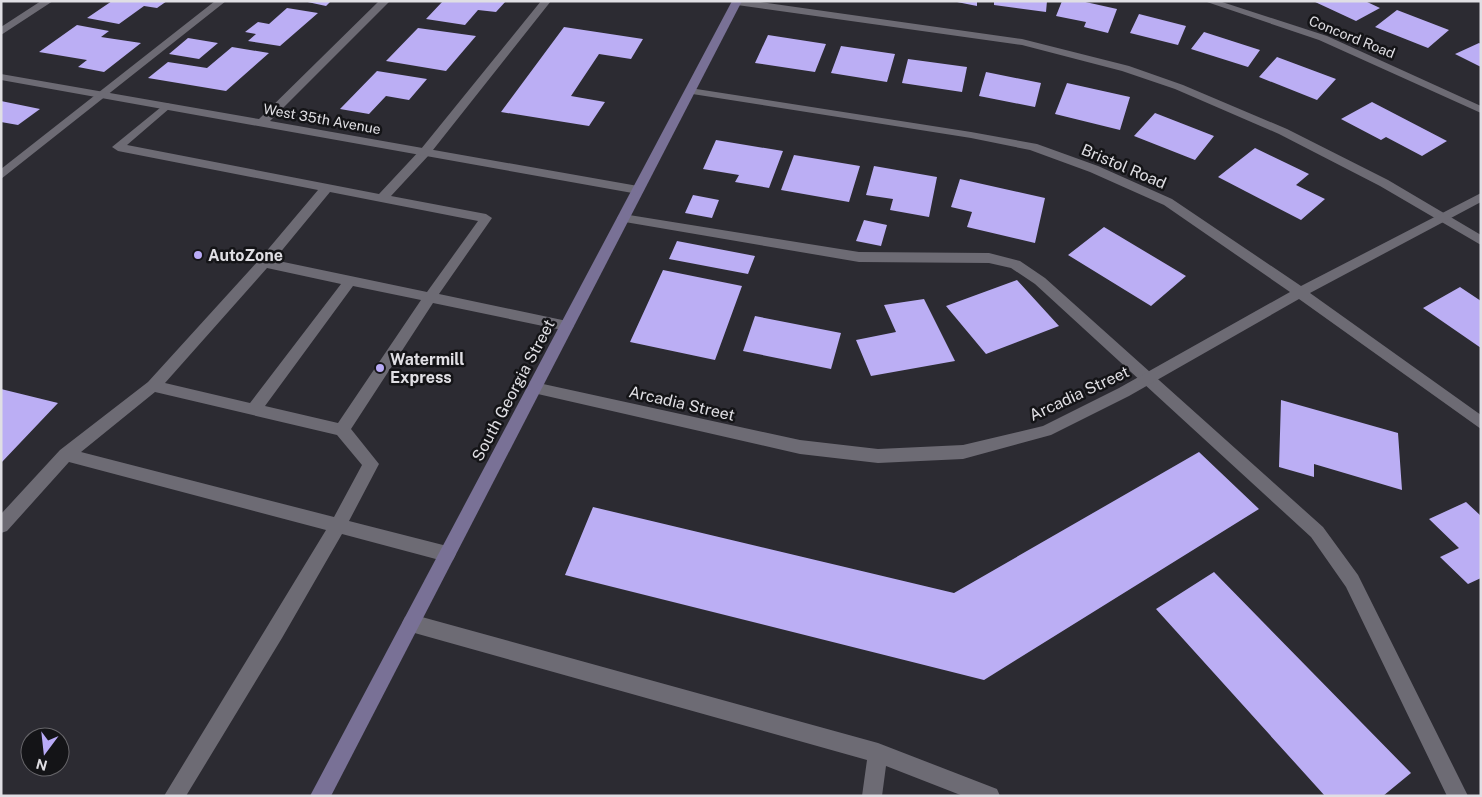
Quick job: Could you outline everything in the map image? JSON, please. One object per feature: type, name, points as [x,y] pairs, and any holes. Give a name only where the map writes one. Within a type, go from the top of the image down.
[{"type":"main road","name":"South Georgia Street","points":[[320,796],[737,1]]},
{"type":"street","points":[[1,32],[48,1]]},
{"type":"street","points":[[1,175],[221,1]]},
{"type":"street","points":[[262,123],[385,1]]},
{"type":"street","points":[[382,198],[425,152],[546,1]]},
{"type":"street","points":[[737,1],[991,38],[1070,52],[1179,86],[1289,133],[1442,217],[1481,241]]},
{"type":"street","name":"Concord Road","points":[[1209,1],[1323,38],[1428,84],[1481,110]]},
{"type":"street","name":"West 35th Avenue","points":[[1,77],[638,190]]},
{"type":"street","name":"Bristol Road","points":[[690,91],[971,135],[1033,147],[1094,169],[1168,202],[1300,292],[1481,423]]},
{"type":"street","points":[[166,106],[118,147],[486,218],[431,296],[342,430]]},
{"type":"street","points":[[1,526],[66,455],[153,386],[264,263],[327,188]]},
{"type":"street","name":"Arcadia Street","points":[[534,388],[800,447],[878,456],[963,452],[1046,431],[1149,378],[1300,292],[1481,197]]},
{"type":"street","points":[[623,218],[859,257],[989,258],[1015,264],[1040,281],[1317,532],[1352,581],[1458,796]]},
{"type":"street","points":[[264,263],[431,296],[567,326]]},
{"type":"street","points":[[254,409],[351,280]]},
{"type":"street","points":[[153,386],[342,430],[371,464],[339,526],[276,633],[174,796]]},
{"type":"street","points":[[66,455],[447,554]]},
{"type":"street","points":[[411,623],[878,753],[990,796]]},
{"type":"street","points":[[872,796],[878,753]]},
{"type":"building","points":[[112,1],[167,1],[157,8],[144,6],[119,24],[87,18]]},
{"type":"building","points":[[303,1],[331,1],[326,6]]},
{"type":"building","points":[[443,1],[506,1],[496,12],[478,10],[465,25],[426,19]]},
{"type":"building","points":[[952,1],[977,1],[977,6]]},
{"type":"building","points":[[994,1],[1047,1],[1046,12],[994,5]]},
{"type":"building","points":[[1062,1],[1081,1],[1117,9],[1108,33],[1084,27],[1086,22],[1056,16]]},
{"type":"building","points":[[1313,1],[1365,1],[1380,8],[1356,21]]},
{"type":"building","points":[[287,8],[318,13],[280,46],[248,41],[256,34],[245,32],[258,22],[269,24]]},
{"type":"building","points":[[1397,10],[1449,30],[1428,48],[1375,27]]},
{"type":"building","points":[[1139,14],[1186,26],[1178,45],[1130,33]]},
{"type":"building","points":[[77,25],[109,31],[101,37],[141,43],[104,72],[78,67],[87,60],[39,52]]},
{"type":"building","points":[[564,27],[643,39],[631,59],[599,54],[571,96],[605,102],[589,126],[501,112]]},
{"type":"building","points":[[418,28],[476,36],[446,71],[386,61]]},
{"type":"building","points":[[1204,32],[1260,50],[1248,67],[1191,49]]},
{"type":"building","points":[[768,35],[826,44],[815,72],[755,63]]},
{"type":"building","points":[[188,38],[218,43],[199,59],[169,54]]},
{"type":"building","points":[[1479,43],[1481,44],[1481,67],[1455,54]]},
{"type":"building","points":[[841,46],[895,54],[887,82],[831,73]]},
{"type":"building","points":[[232,47],[269,53],[226,91],[148,78],[168,62],[207,68]]},
{"type":"building","points":[[1277,57],[1336,79],[1317,100],[1259,77]]},
{"type":"building","points":[[908,59],[967,67],[962,92],[902,83]]},
{"type":"building","points":[[377,71],[427,79],[409,100],[386,96],[369,114],[340,109]]},
{"type":"building","points":[[986,72],[1041,83],[1035,107],[979,96]]},
{"type":"building","points":[[1067,83],[1130,97],[1120,130],[1055,114]]},
{"type":"building","points":[[1,101],[40,109],[18,125],[1,122]]},
{"type":"building","points":[[1372,102],[1447,141],[1422,156],[1386,137],[1381,140],[1341,119]]},
{"type":"building","points":[[1155,113],[1214,136],[1195,160],[1134,136]]},
{"type":"building","points":[[716,140],[783,151],[769,188],[735,182],[739,175],[703,169]]},
{"type":"building","points":[[1255,148],[1309,174],[1296,185],[1325,199],[1301,220],[1218,177]]},
{"type":"building","points":[[794,155],[860,166],[849,202],[781,190]]},
{"type":"building","points":[[874,166],[937,177],[929,217],[890,210],[893,199],[866,195]]},
{"type":"building","points":[[960,179],[1045,198],[1035,243],[967,227],[972,212],[951,207]]},
{"type":"building","points":[[693,195],[719,200],[712,218],[685,213]]},
{"type":"building","points":[[864,220],[887,225],[881,246],[856,241]]},
{"type":"building","points":[[1104,227],[1186,276],[1151,306],[1068,255]]},
{"type":"building","points":[[677,241],[755,256],[748,274],[669,259]]},
{"type":"building","points":[[663,270],[742,286],[715,360],[630,342]]},
{"type":"building","points":[[1017,280],[1059,326],[986,354],[946,306]]},
{"type":"building","points":[[1460,287],[1481,301],[1481,348],[1423,308]]},
{"type":"building","points":[[924,299],[955,361],[871,376],[856,340],[896,332],[884,305]]},
{"type":"building","points":[[755,316],[841,333],[831,369],[743,351]]},
{"type":"building","points":[[1,389],[58,403],[1,463]]},
{"type":"building","points":[[1281,400],[1398,433],[1402,490],[1314,464],[1314,477],[1279,467]]},
{"type":"building","points":[[1199,452],[1259,509],[984,680],[565,575],[593,507],[954,593]]},
{"type":"building","points":[[1466,502],[1481,516],[1481,578],[1468,584],[1440,557],[1459,548],[1429,519]]},
{"type":"building","points":[[1214,572],[1411,773],[1383,796],[1325,796],[1156,609]]},
{"type":"place","name":"AutoZone","points":[[198,255]]},
{"type":"place","name":"Watermill Express","points":[[380,368]]}]
